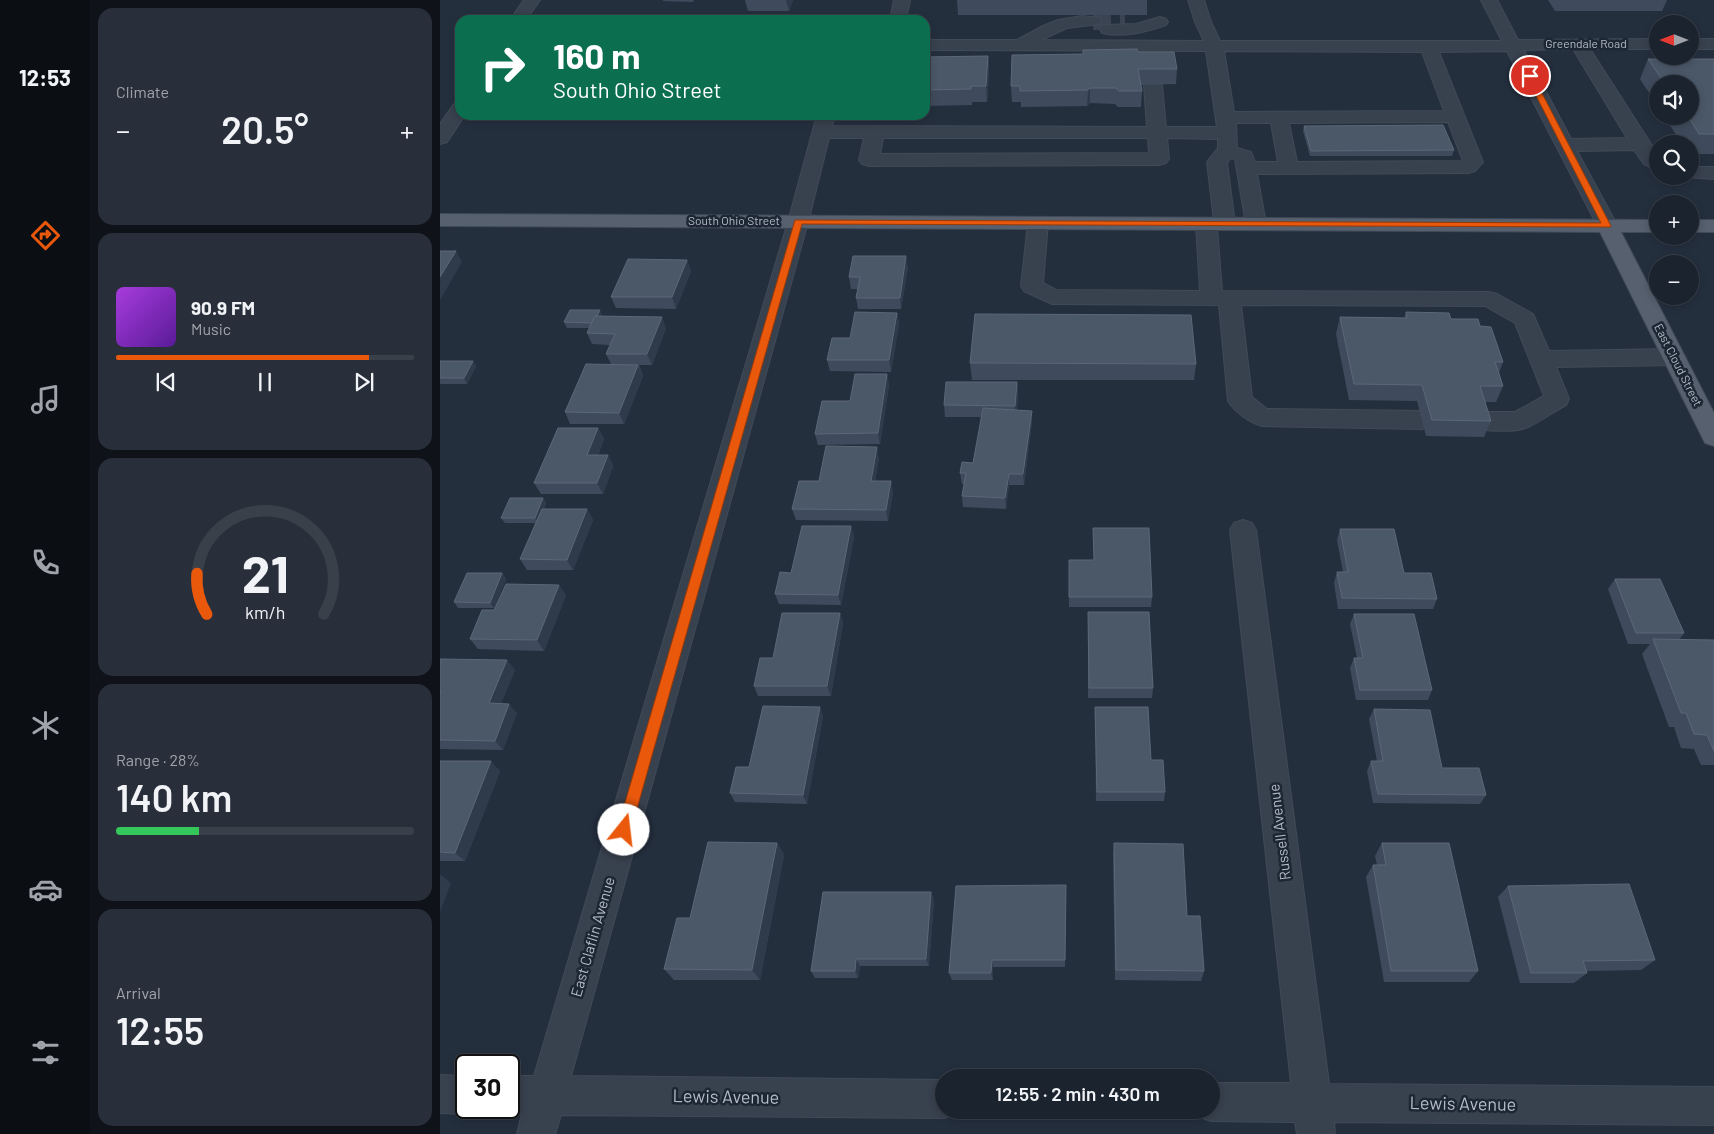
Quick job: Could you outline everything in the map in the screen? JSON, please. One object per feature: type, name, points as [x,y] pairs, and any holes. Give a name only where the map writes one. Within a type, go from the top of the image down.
[{"type":"main road","name":"South Ohio Street","points":[[440,220],[1649,226]]},
{"type":"main road","name":"East Cloud Street","points":[[1607,226],[1714,436]]},
{"type":"main road","points":[[1699,226],[1714,226]]},
{"type":"street","points":[[522,15],[532,0]]},
{"type":"street","points":[[899,15],[902,0]]},
{"type":"street","points":[[1188,22],[1196,0]]},
{"type":"street","name":"East Cloud Street","points":[[1489,0],[1607,226]]},
{"type":"street","points":[[1022,45],[1049,28],[1072,20],[1093,20]]},
{"type":"street","points":[[1126,20],[1188,22],[1214,45],[1227,133],[1217,162],[1216,224],[1220,298],[1240,402],[1262,418],[1422,420]]},
{"type":"street","points":[[1049,28],[1137,29],[1160,22]]},
{"type":"street","points":[[1578,44],[1649,157]]},
{"type":"street","name":"Greendale Road","points":[[930,45],[1022,45],[1149,53],[1214,45],[1514,46],[1649,44]]},
{"type":"street","points":[[1699,44],[1714,44]]},
{"type":"street","points":[[1246,168],[1289,168],[1342,162],[1421,162],[1468,167],[1473,162],[1454,116],[1442,77],[1428,46]]},
{"type":"street","points":[[874,133],[869,160],[1160,159],[1153,85]]},
{"type":"street","points":[[440,138],[455,116]]},
{"type":"street","points":[[824,124],[874,133],[1227,133],[1279,117],[1332,124],[1408,124],[1454,116]]},
{"type":"street","points":[[1279,117],[1289,168]]},
{"type":"street","name":"East Claflin Avenue","points":[[536,1134],[798,222],[824,124]]},
{"type":"street","points":[[1227,133],[1244,156],[1256,224]]},
{"type":"street","points":[[1565,145],[1640,144]]},
{"type":"street","points":[[1699,173],[1714,174]]},
{"type":"street","points":[[1038,223],[1032,286],[1052,296],[1489,299],[1525,319],[1557,399],[1519,421],[1479,421]]},
{"type":"street","points":[[1541,359],[1674,357]]},
{"type":"street","name":"Russell Avenue","points":[[1244,530],[1315,1118]]},
{"type":"street","points":[[440,1094],[455,1095]]},
{"type":"street","name":"Lewis Avenue","points":[[520,1095],[935,1099]]},
{"type":"street","name":"Lewis Avenue","points":[[1220,1103],[1315,1118],[1714,1106]]},
{"type":"building","points":[[1137,49],[1138,52],[1174,52],[1177,69],[1138,69],[1142,91],[1090,88],[1088,90],[1020,91],[1020,86],[1011,86],[1012,55],[1083,54],[1083,50]]},
{"type":"building","points":[[988,56],[986,86],[971,86],[971,89],[930,90],[930,57]]},
{"type":"building","points":[[1699,59],[1714,59],[1714,134],[1699,134],[1694,125],[1699,125],[1699,75],[1659,75],[1652,65],[1699,65]]},
{"type":"building","points":[[1443,125],[1454,150],[1311,151],[1304,126]]},
{"type":"building","points":[[440,251],[456,251],[440,277]]},
{"type":"building","points":[[853,256],[906,256],[900,298],[856,298],[860,277],[849,277]]},
{"type":"building","points":[[628,259],[687,260],[672,297],[611,297]]},
{"type":"building","points":[[570,310],[600,310],[592,323],[564,322]]},
{"type":"building","points":[[855,312],[897,313],[889,360],[827,360],[832,338],[850,338]]},
{"type":"building","points":[[1406,312],[1449,313],[1451,319],[1478,319],[1480,326],[1491,327],[1503,362],[1495,362],[1503,386],[1480,386],[1491,421],[1432,420],[1422,385],[1354,384],[1340,317],[1407,318]]},
{"type":"building","points":[[975,314],[1191,315],[1196,364],[970,363]]},
{"type":"building","points":[[595,316],[662,317],[647,354],[606,354],[615,334],[587,333]]},
{"type":"building","points":[[440,361],[473,361],[464,378],[440,378]]},
{"type":"building","points":[[586,364],[638,365],[619,413],[565,412]]},
{"type":"building","points":[[855,374],[887,374],[878,433],[815,434],[822,401],[850,401]]},
{"type":"building","points":[[946,382],[1017,382],[1015,406],[944,405]]},
{"type":"building","points":[[983,408],[1032,411],[1023,474],[1009,474],[1005,498],[962,496],[966,473],[960,473],[962,462],[973,463]]},
{"type":"building","points":[[558,428],[598,428],[587,455],[608,455],[597,483],[534,483]]},
{"type":"building","points":[[826,446],[877,447],[871,481],[891,481],[886,510],[792,509],[799,481],[819,481]]},
{"type":"building","points":[[510,498],[543,498],[535,518],[501,518]]},
{"type":"building","points":[[542,509],[587,509],[567,560],[520,559]]},
{"type":"building","points":[[802,526],[851,526],[838,595],[775,594],[780,572],[791,573]]},
{"type":"building","points":[[1093,528],[1149,528],[1152,597],[1069,597],[1069,560],[1094,560]]},
{"type":"building","points":[[1340,529],[1394,529],[1404,573],[1431,573],[1437,599],[1342,598],[1337,572],[1348,572]]},
{"type":"building","points":[[467,573],[502,573],[490,603],[454,602]]},
{"type":"building","points":[[1615,579],[1660,579],[1684,633],[1636,633]]},
{"type":"building","points":[[506,584],[559,585],[537,640],[470,639],[482,610],[494,610]]},
{"type":"building","points":[[1088,612],[1149,612],[1153,688],[1089,688]]},
{"type":"building","points":[[782,613],[840,613],[827,686],[754,686],[760,658],[773,658]]},
{"type":"building","points":[[1354,614],[1414,614],[1432,690],[1360,690],[1354,658],[1363,658]]},
{"type":"building","points":[[1653,639],[1714,640],[1714,751],[1707,735],[1694,734],[1686,713],[1681,713]]},
{"type":"building","points":[[440,659],[507,660],[489,703],[509,704],[495,741],[440,740]]},
{"type":"building","points":[[763,706],[820,707],[803,795],[730,793],[736,767],[749,767]]},
{"type":"building","points":[[1095,707],[1148,707],[1151,760],[1163,760],[1165,792],[1097,792]]},
{"type":"building","points":[[1374,709],[1430,710],[1442,768],[1479,768],[1486,795],[1378,794],[1371,761],[1383,761]]},
{"type":"building","points":[[440,761],[491,761],[455,853],[440,852]]},
{"type":"building","points":[[708,842],[777,843],[752,970],[664,969],[677,918],[690,918]]},
{"type":"building","points":[[1114,843],[1183,844],[1187,916],[1200,916],[1204,971],[1116,970]]},
{"type":"building","points":[[1382,843],[1449,843],[1478,971],[1391,971],[1373,865],[1386,865]]},
{"type":"building","points":[[1629,884],[1655,960],[1583,961],[1587,973],[1531,973],[1508,886]]},
{"type":"building","points":[[1066,885],[1065,960],[992,960],[991,973],[949,973],[956,886]]},
{"type":"building","points":[[823,892],[931,892],[926,959],[856,959],[855,971],[811,971]]},
{"type":"tunnel","points":[[1093,21],[1125,20]]},
{"type":"route","points":[[624,830],[798,222],[1607,226],[1530,76]]}]
